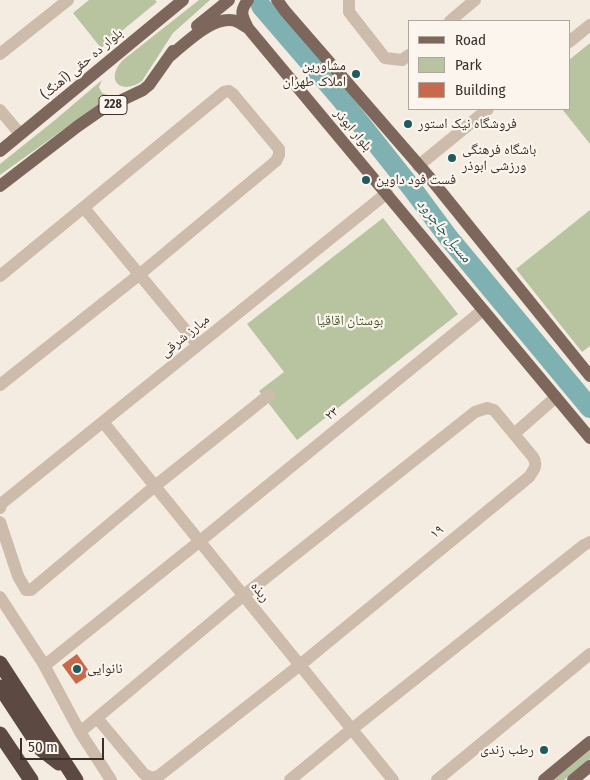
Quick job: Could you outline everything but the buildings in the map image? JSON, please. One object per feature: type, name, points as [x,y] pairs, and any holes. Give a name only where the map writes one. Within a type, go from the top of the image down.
[{"type":"highway","points":[[0,663],[73,778]]},
{"type":"highway","points":[[0,687],[41,749],[73,778]]},
{"type":"highway","points":[[0,722],[10,748]]},
{"type":"highway","points":[[0,734],[31,780]]},
{"type":"main road","name":"228","points":[[0,186],[101,110],[144,90],[150,85],[182,37],[229,0]]},
{"type":"main road","points":[[248,0],[242,7],[242,16],[248,28]]},
{"type":"main road","name":"بلوار ده حقی (آهنگ)","points":[[0,151],[180,1]]},
{"type":"main road","name":"بلوار ابوذر","points":[[277,1],[418,166],[590,376]]},
{"type":"main road","points":[[170,56],[212,24],[228,20],[248,28]]},
{"type":"main road","name":"بلوار ابوذر","points":[[248,28],[590,438]]},
{"type":"main road","points":[[544,780],[590,742]]},
{"type":"main road","points":[[573,780],[590,766]]},
{"type":"street","points":[[0,54],[68,0]]},
{"type":"street","points":[[451,20],[475,0]]},
{"type":"street","points":[[349,6],[385,58],[402,60],[408,56]]},
{"type":"street","points":[[570,41],[590,25]]},
{"type":"street","points":[[0,276],[224,92],[230,91],[233,94],[279,149],[276,161],[140,274],[0,385]]},
{"type":"street","points":[[0,110],[20,134]]},
{"type":"street","points":[[418,166],[487,110]]},
{"type":"street","name":"مبارز شرقی","points":[[1,506],[387,193]]},
{"type":"street","points":[[84,208],[198,345]]},
{"type":"street","name":"۲۳","points":[[43,663],[49,662],[200,541],[483,310]]},
{"type":"street","points":[[0,522],[18,576],[26,590],[31,590],[155,486],[269,395]]},
{"type":"street","points":[[514,434],[556,397]]},
{"type":"street","name":"۱۹","points":[[244,595],[475,412],[487,408],[494,410],[536,461],[535,470],[529,477],[300,664]]},
{"type":"street","name":"ربذه","points":[[103,422],[394,780]]},
{"type":"street","points":[[290,780],[590,542]]},
{"type":"street","points":[[80,732],[244,595]]},
{"type":"street","points":[[0,597],[43,663],[80,732],[111,780]]},
{"type":"street","points":[[437,780],[590,654]]},
{"type":"street","points":[[96,718],[144,774],[152,778],[160,776],[300,664]]},
{"type":"green space","points":[[89,0],[155,0],[157,2],[101,48],[73,13]]},
{"type":"green space","points":[[199,0],[210,0],[173,33],[142,81],[127,87],[118,84],[115,74],[123,60]]},
{"type":"green space","points":[[590,43],[590,144],[563,110],[570,110],[570,59]]},
{"type":"green space","points":[[102,80],[99,87],[102,93],[116,98],[74,122],[0,175],[0,164]]},
{"type":"green space","points":[[590,210],[590,346],[582,352],[516,269]]},
{"type":"green space","name":"بوستان اقاقیا","points":[[383,218],[458,314],[297,440],[259,391],[284,372],[247,324]]},
{"type":"green space","points":[[590,750],[590,759],[564,780],[553,780]]},
{"type":"waterway","name":"مسیل جاجرود","points":[[261,6],[341,99],[448,237],[590,408]]},
{"type":"place","name":"مشاورین املاک طهران","points":[[356,74]]},
{"type":"place","name":"فروشگاه نیک استور","points":[[408,124]]},
{"type":"place","name":"باشگاه فرهنگی ورزشی ابوذر","points":[[452,158]]},
{"type":"place","name":"فست فود داوین","points":[[366,180]]},
{"type":"place","name":"نانوایی","points":[[77,669]]},
{"type":"place","name":"رطب زندی","points":[[544,750]]}]
